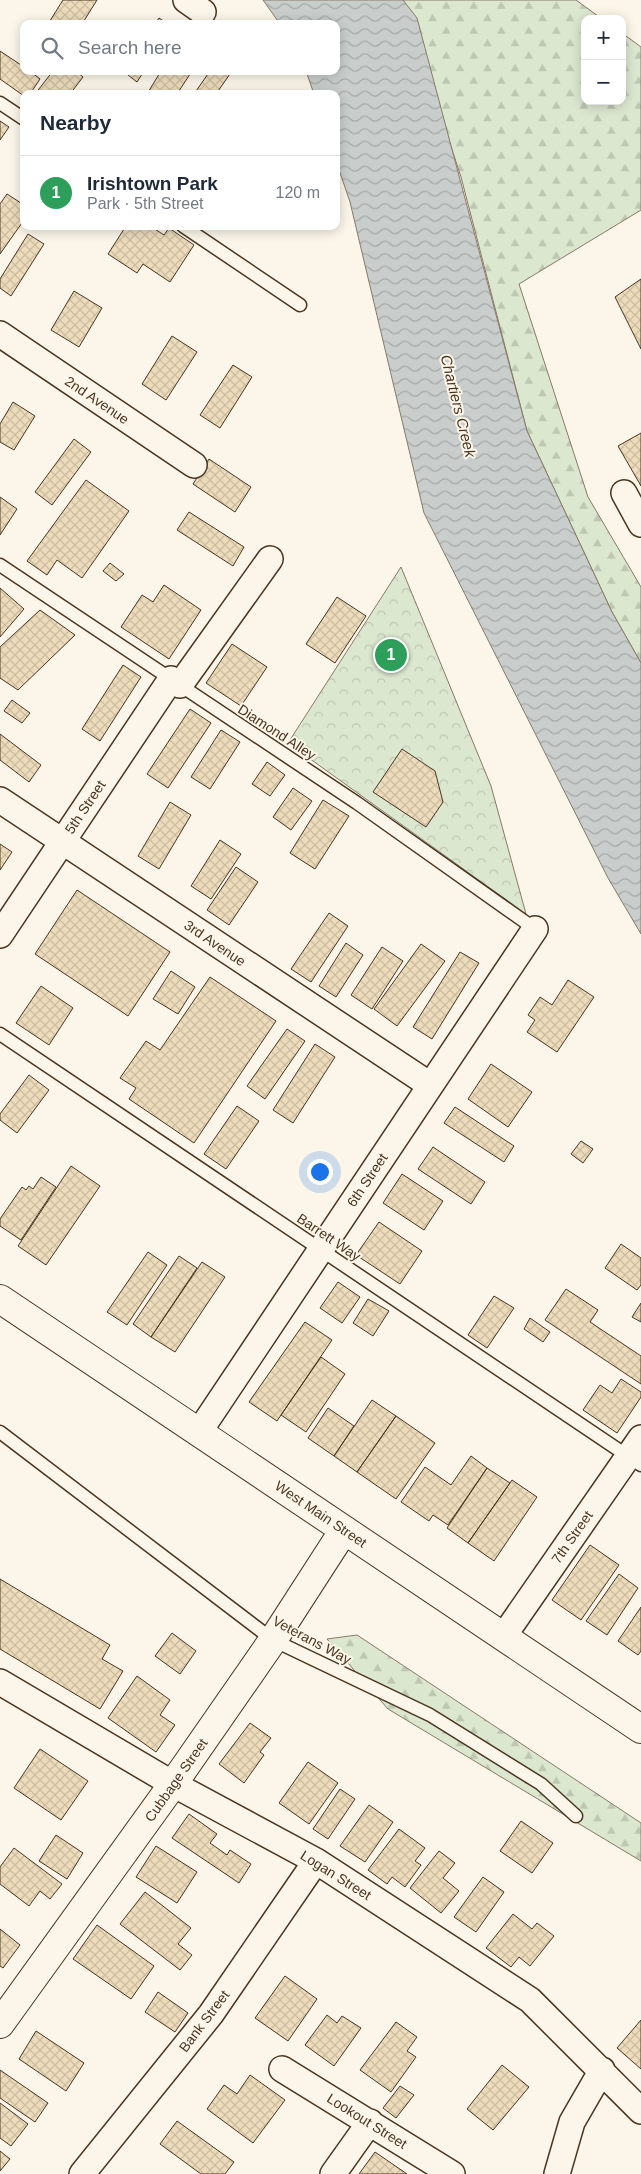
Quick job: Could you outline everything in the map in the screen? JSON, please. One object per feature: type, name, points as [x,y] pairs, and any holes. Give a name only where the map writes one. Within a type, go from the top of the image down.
[{"type":"main road","name":"West Main Street","points":[[0,1299],[641,1729]]},
{"type":"main road","name":"Cubbage Street","points":[[0,2024],[173,1784],[272,1640],[344,1530]]},
{"type":"street","name":"2nd Avenue","points":[[0,334],[194,465]]},
{"type":"street","points":[[624,493],[641,524]]},
{"type":"street","name":"5th Street","points":[[0,936],[62,841],[176,682],[270,559]]},
{"type":"street","name":"3rd Avenue","points":[[0,800],[430,1085]]},
{"type":"street","name":"6th Street","points":[[199,1432],[535,929]]},
{"type":"street","name":"7th Street","points":[[503,1637],[637,1453]]},
{"type":"street","name":"Logan Street","points":[[0,1682],[173,1784],[316,1861],[530,2000],[641,2111]]},
{"type":"street","name":"Bank Street","points":[[82,2174],[211,2014],[316,1861]]},
{"type":"street","name":"Lookout Street","points":[[282,2069],[452,2174]]},
{"type":"street","points":[[557,2174],[572,2122],[602,2070]]},
{"type":"street","points":[[333,2174],[370,2122]]},
{"type":"lane","points":[[0,103],[20,116]]},
{"type":"lane","points":[[189,230],[300,305]]},
{"type":"lane","name":"Diamond Alley","points":[[0,565],[357,802],[535,929]]},
{"type":"lane","name":"Barrett Way","points":[[0,1034],[320,1250],[637,1453]]},
{"type":"lane","name":"Veterans Way","points":[[0,1432],[272,1640],[430,1715],[541,1784],[576,1816]]},
{"type":"green space","points":[[403,0],[576,0],[597,15],[581,15],[581,105],[626,105],[626,36],[641,47],[641,210],[519,284],[588,497],[641,587],[641,663],[612,612],[527,431],[461,177]]},
{"type":"green space","points":[[401,567],[491,786],[526,914],[288,743]]},
{"type":"green space","points":[[357,1635],[641,1823],[641,1861],[388,1709],[327,1639]]},
{"type":"water","name":"Chartiers Creek","points":[[263,0],[403,0],[417,18],[527,431],[612,612],[641,663],[641,934],[608,878],[424,513],[350,202],[340,173],[340,90],[313,90],[307,75],[340,75],[340,20],[277,20]]},
{"type":"building","points":[[63,0],[97,0],[84,20],[50,20]]},
{"type":"building","points":[[0,51],[20,64],[20,75],[35,75],[40,79],[33,90],[20,90],[20,93],[0,79]]},
{"type":"building","points":[[50,75],[81,75],[83,77],[73,90],[38,90]]},
{"type":"building","points":[[128,75],[141,75],[137,82]]},
{"type":"building","points":[[159,75],[189,75],[180,90],[149,90]]},
{"type":"building","points":[[207,75],[229,75],[219,90],[197,90]]},
{"type":"building","points":[[0,121],[9,127],[0,140]]},
{"type":"building","points":[[7,194],[20,202],[20,226],[0,254],[0,204]]},
{"type":"building","points":[[123,230],[156,230],[164,235],[168,230],[172,230],[194,245],[170,282],[143,264],[137,273],[108,254]]},
{"type":"building","points":[[28,234],[44,244],[11,296],[0,288],[0,279]]},
{"type":"building","points":[[641,279],[641,349],[615,297]]},
{"type":"building","points":[[74,291],[102,308],[79,347],[51,330]]},
{"type":"building","points":[[172,336],[197,352],[166,400],[142,384]]},
{"type":"building","points":[[233,365],[252,377],[220,428],[200,415]]},
{"type":"building","points":[[13,402],[35,416],[14,450],[0,442],[0,424]]},
{"type":"building","points":[[641,433],[641,486],[618,446]]},
{"type":"building","points":[[74,439],[91,452],[52,505],[35,492]]},
{"type":"building","points":[[209,459],[251,487],[235,512],[193,484]]},
{"type":"building","points":[[86,480],[129,511],[82,578],[57,560],[47,575],[27,561]]},
{"type":"building","points":[[0,497],[17,509],[0,535]]},
{"type":"building","points":[[189,512],[244,547],[233,566],[177,530]]},
{"type":"building","points":[[110,563],[124,574],[116,581],[103,571]]},
{"type":"building","points":[[164,585],[201,610],[169,659],[121,627],[142,595],[153,602]]},
{"type":"building","points":[[0,588],[24,609],[0,637]]},
{"type":"building","points":[[337,597],[366,616],[335,663],[306,644]]},
{"type":"building","points":[[40,610],[75,635],[18,690],[0,678],[0,647]]},
{"type":"building","points":[[232,644],[267,667],[241,706],[206,683]]},
{"type":"building","points":[[123,665],[141,677],[100,741],[82,729]]},
{"type":"building","points":[[12,700],[30,713],[22,723],[4,711]]},
{"type":"building","points":[[190,709],[211,723],[168,788],[147,774]]},
{"type":"building","points":[[221,730],[240,742],[210,789],[191,777]]},
{"type":"building","points":[[0,734],[41,765],[29,782],[0,760]]},
{"type":"building","points":[[402,749],[435,771],[443,802],[426,827],[373,792]]},
{"type":"building","points":[[267,762],[285,775],[270,796],[252,784]]},
{"type":"building","points":[[293,788],[312,801],[291,830],[273,817]]},
{"type":"building","points":[[323,800],[349,816],[315,869],[290,853]]},
{"type":"building","points":[[170,802],[191,815],[159,869],[138,856]]},
{"type":"building","points":[[220,840],[241,854],[211,899],[191,886]]},
{"type":"building","points":[[0,844],[12,852],[0,870]]},
{"type":"building","points":[[236,867],[258,882],[229,925],[207,910]]},
{"type":"building","points":[[77,890],[170,952],[128,1016],[35,954]]},
{"type":"building","points":[[329,913],[348,926],[311,982],[291,969]]},
{"type":"building","points":[[346,943],[363,955],[336,997],[319,986]]},
{"type":"building","points":[[421,944],[445,961],[397,1026],[374,1009]]},
{"type":"building","points":[[382,947],[403,961],[372,1009],[351,995]]},
{"type":"building","points":[[460,952],[479,963],[432,1039],[413,1027]]},
{"type":"building","points":[[171,971],[195,987],[178,1014],[153,999]]},
{"type":"building","points":[[210,977],[276,1021],[194,1143],[129,1099],[136,1088],[120,1078],[146,1041],[160,1050]]},
{"type":"building","points":[[568,980],[594,997],[557,1052],[527,1032],[535,1020],[528,1015],[540,997],[552,1005]]},
{"type":"building","points":[[41,986],[73,1008],[49,1045],[16,1023]]},
{"type":"building","points":[[287,1029],[305,1041],[265,1099],[247,1086]]},
{"type":"building","points":[[315,1044],[335,1057],[293,1123],[273,1110]]},
{"type":"building","points":[[491,1064],[532,1092],[508,1127],[468,1099]]},
{"type":"building","points":[[29,1075],[49,1090],[17,1133],[0,1120],[0,1114]]},
{"type":"building","points":[[237,1106],[259,1121],[226,1169],[204,1154]]},
{"type":"building","points":[[455,1107],[514,1146],[504,1162],[444,1123]]},
{"type":"building","points":[[581,1141],[593,1149],[583,1163],[571,1154]]},
{"type":"building","points":[[433,1147],[485,1182],[471,1204],[418,1169]]},
{"type":"building","points":[[71,1166],[100,1186],[46,1265],[18,1246]]},
{"type":"building","points":[[402,1174],[443,1201],[424,1230],[383,1203]]},
{"type":"building","points":[[41,1177],[56,1187],[21,1240],[0,1226],[0,1219],[22,1187],[26,1190],[29,1186],[33,1189]]},
{"type":"building","points":[[379,1222],[422,1251],[400,1284],[356,1255]]},
{"type":"building","points":[[621,1244],[641,1258],[641,1285],[637,1290],[605,1268]]},
{"type":"building","points":[[148,1252],[167,1265],[127,1325],[107,1312]]},
{"type":"building","points":[[179,1256],[197,1268],[151,1337],[133,1324]]},
{"type":"building","points":[[202,1262],[225,1277],[175,1352],[151,1337]]},
{"type":"building","points":[[338,1282],[360,1297],[342,1323],[320,1308]]},
{"type":"building","points":[[566,1289],[598,1310],[590,1322],[641,1356],[641,1384],[545,1320]]},
{"type":"building","points":[[494,1296],[514,1308],[487,1348],[468,1335]]},
{"type":"building","points":[[368,1299],[389,1311],[373,1336],[353,1323]]},
{"type":"building","points":[[641,1303],[641,1322],[632,1317]]},
{"type":"building","points":[[530,1318],[550,1332],[543,1342],[524,1329]]},
{"type":"building","points":[[305,1322],[332,1340],[277,1421],[249,1402]]},
{"type":"building","points":[[321,1357],[345,1374],[306,1432],[281,1415]]},
{"type":"building","points":[[621,1379],[641,1392],[641,1397],[617,1433],[583,1410],[600,1385],[612,1393]]},
{"type":"building","points":[[372,1400],[396,1416],[357,1472],[334,1456]]},
{"type":"building","points":[[328,1408],[354,1426],[334,1456],[308,1438]]},
{"type":"building","points":[[396,1416],[435,1443],[396,1499],[357,1472]]},
{"type":"building","points":[[471,1456],[487,1468],[448,1525],[433,1515],[429,1521],[401,1502],[425,1467],[451,1485]]},
{"type":"building","points":[[487,1468],[510,1483],[468,1543],[447,1528]]},
{"type":"building","points":[[512,1480],[537,1497],[494,1561],[468,1543]]},
{"type":"building","points":[[590,1545],[619,1565],[581,1620],[552,1600]]},
{"type":"building","points":[[619,1574],[638,1588],[607,1635],[586,1621]]},
{"type":"building","points":[[0,1579],[110,1645],[102,1659],[123,1671],[100,1709],[0,1649]]},
{"type":"building","points":[[641,1607],[641,1651],[638,1655],[618,1641]]},
{"type":"building","points":[[172,1633],[196,1651],[180,1674],[155,1656]]},
{"type":"building","points":[[137,1676],[170,1700],[160,1715],[175,1725],[156,1752],[108,1718]]},
{"type":"building","points":[[250,1723],[271,1738],[260,1752],[264,1755],[244,1783],[219,1764]]},
{"type":"building","points":[[40,1749],[88,1781],[61,1820],[14,1788]]},
{"type":"building","points":[[308,1762],[338,1783],[309,1824],[279,1803]]},
{"type":"building","points":[[340,1789],[355,1799],[328,1839],[313,1829]]},
{"type":"building","points":[[369,1805],[393,1822],[365,1862],[340,1846]]},
{"type":"building","points":[[189,1814],[217,1834],[210,1843],[227,1855],[230,1850],[251,1864],[239,1883],[172,1838]]},
{"type":"building","points":[[521,1821],[553,1843],[532,1873],[500,1851]]},
{"type":"building","points":[[399,1829],[425,1848],[415,1861],[421,1865],[405,1887],[392,1877],[387,1884],[368,1870]]},
{"type":"building","points":[[56,1835],[83,1853],[67,1879],[39,1861]]},
{"type":"building","points":[[156,1846],[197,1872],[177,1903],[136,1877]]},
{"type":"building","points":[[14,1848],[62,1884],[50,1899],[40,1891],[29,1906],[0,1884],[0,1867]]},
{"type":"building","points":[[439,1851],[455,1863],[443,1878],[459,1891],[441,1913],[410,1888]]},
{"type":"building","points":[[483,1877],[504,1892],[476,1932],[454,1917]]},
{"type":"building","points":[[145,1892],[191,1928],[178,1944],[192,1955],[180,1970],[120,1924]]},
{"type":"building","points":[[513,1914],[532,1929],[537,1923],[554,1936],[530,1966],[519,1957],[511,1967],[486,1948]]},
{"type":"building","points":[[97,1925],[154,1966],[131,1999],[73,1959]]},
{"type":"building","points":[[0,1929],[20,1945],[3,1968],[0,1966]]},
{"type":"building","points":[[285,1976],[317,1999],[288,2041],[255,2018]]},
{"type":"building","points":[[158,1992],[188,2013],[175,2032],[145,2012]]},
{"type":"building","points":[[327,2015],[337,2023],[342,2016],[361,2028],[334,2066],[305,2045]]},
{"type":"building","points":[[641,2020],[641,2069],[617,2048]]},
{"type":"building","points":[[396,2022],[417,2037],[407,2051],[416,2057],[391,2092],[360,2070]]},
{"type":"building","points":[[36,2031],[84,2063],[66,2091],[19,2059]]},
{"type":"building","points":[[502,2065],[529,2087],[493,2130],[467,2109]]},
{"type":"building","points":[[0,2070],[48,2103],[35,2122],[0,2098]]},
{"type":"building","points":[[250,2075],[285,2100],[253,2143],[207,2109],[224,2085],[237,2094]]},
{"type":"building","points":[[400,2086],[414,2095],[396,2118],[383,2108]]},
{"type":"building","points":[[0,2103],[28,2124],[11,2146],[0,2138]]},
{"type":"building","points":[[177,2121],[234,2162],[225,2174],[201,2174],[160,2144]]},
{"type":"building","points":[[0,2151],[10,2159],[0,2171]]},
{"type":"building","points":[[375,2152],[407,2174],[359,2174]]},
{"type":"place","name":"Irishtown Park","points":[[391,655]]}]
